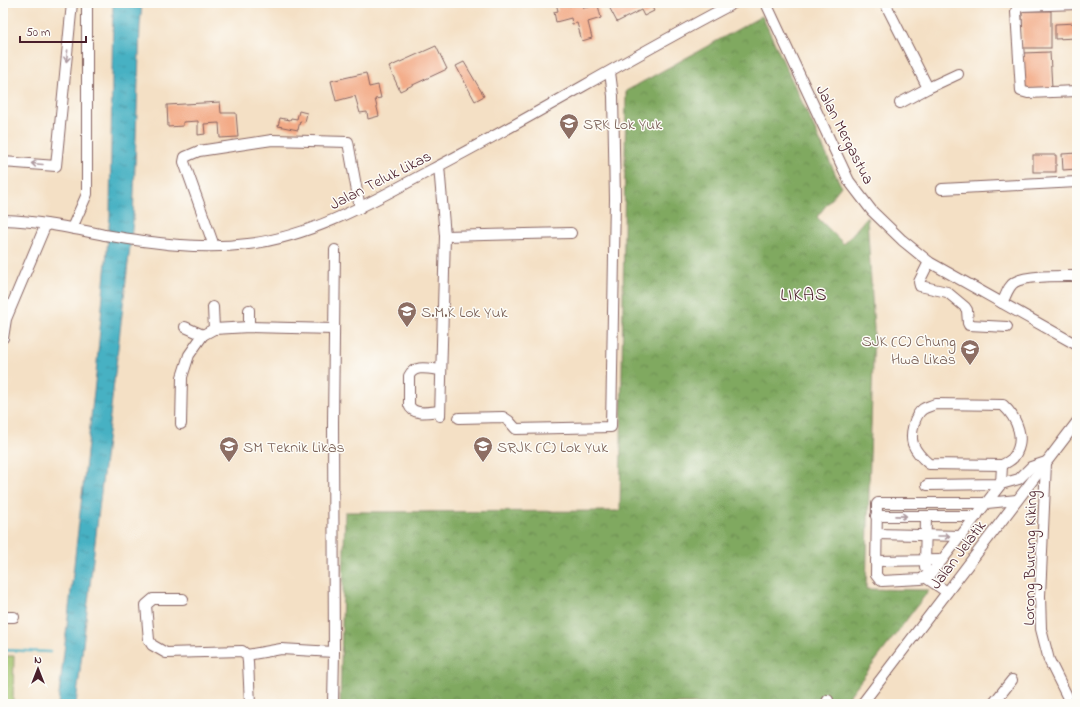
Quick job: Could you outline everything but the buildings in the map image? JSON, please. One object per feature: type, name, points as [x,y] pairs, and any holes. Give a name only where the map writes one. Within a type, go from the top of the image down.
[{"type":"street","points":[[3,162],[56,166],[72,3]]},
{"type":"street","points":[[72,228],[87,194],[87,3]]},
{"type":"street","name":"Jalan Teluk Likas","points":[[3,220],[46,224],[164,244],[190,246],[247,244],[295,234],[342,217],[360,208],[734,3]]},
{"type":"street","name":"Jalan Mergastua","points":[[766,3],[849,181],[872,212],[914,251],[929,262],[1075,346]]},
{"type":"street","points":[[885,3],[928,88]]},
{"type":"street","points":[[1077,4],[1020,6],[1016,8],[1021,92],[1077,91]]},
{"type":"street","points":[[460,418],[503,417],[516,429],[611,427],[615,199],[613,96],[610,72]]},
{"type":"street","points":[[900,103],[958,74]]},
{"type":"street","points":[[214,246],[184,162],[185,157],[199,151],[272,140],[348,142],[360,208]]},
{"type":"street","points":[[439,166],[445,236],[440,414],[418,412],[410,409],[409,376],[411,372],[416,369],[441,370]]},
{"type":"street","points":[[942,189],[1077,182]]},
{"type":"street","points":[[3,338],[6,318],[46,224]]},
{"type":"street","points":[[445,236],[571,233]]},
{"type":"street","points":[[333,704],[333,423],[335,250]]},
{"type":"street","points":[[929,262],[919,282],[920,286],[947,292],[965,307],[967,310],[969,325],[1007,327]]},
{"type":"street","points":[[1002,303],[1009,288],[1016,281],[1027,278],[1077,276]]},
{"type":"street","points":[[213,308],[214,329]]},
{"type":"street","points":[[249,310],[249,327]]},
{"type":"street","points":[[185,327],[203,335]]},
{"type":"street","points":[[181,424],[182,377],[189,355],[203,335],[214,329],[249,327],[334,329]]},
{"type":"street","points":[[935,404],[1002,405],[1011,413],[1017,422],[1020,433],[1018,447],[1012,459],[1002,465],[929,464],[924,460],[913,443],[913,429],[916,417],[922,409],[935,404]]},
{"type":"street","name":"Jalan Jelatik","points":[[862,704],[1077,422]]},
{"type":"street","points":[[927,485],[1001,484],[1020,479],[1031,467],[1046,463]]},
{"type":"street","name":"Lorong Burung Kiking","points":[[1046,463],[1040,596],[1041,629],[1049,660],[1067,696]]},
{"type":"street","points":[[1002,465],[1001,484],[987,503],[977,516],[942,560],[925,577],[921,579],[882,581],[876,575],[876,516],[878,503],[987,503],[1017,500]]},
{"type":"street","points":[[876,516],[977,516]]},
{"type":"street","points":[[925,577],[924,536],[926,517]]},
{"type":"street","points":[[876,534],[961,536]]},
{"type":"street","points":[[876,561],[942,560]]},
{"type":"street","points":[[925,577],[947,592]]},
{"type":"street","points":[[183,599],[153,599],[146,605],[149,640],[152,644],[166,653],[242,651],[246,655],[248,662],[250,704]]},
{"type":"street","points":[[246,655],[281,649],[334,652]]},
{"type":"street","points":[[993,704],[1012,680]]},
{"type":"green space","points":[[762,16],[841,186],[817,217],[844,244],[867,217],[874,329],[866,589],[929,590],[843,704],[340,704],[345,512],[620,511],[626,91]]},
{"type":"green space","points":[[3,656],[14,656],[13,704],[3,704]]},
{"type":"water","points":[[113,3],[142,3],[133,221],[76,704],[58,704],[96,374],[110,216]]},
{"type":"waterway","points":[[3,650],[50,652]]},
{"type":"place","name":"SRK Lok Yuk","points":[[569,140]]},
{"type":"place","name":"S.M.K Lok Yuk","points":[[407,328]]},
{"type":"place","name":"SJK (C) Chung Hwa Likas","points":[[970,366]]},
{"type":"place","name":"SM Teknik Likas","points":[[229,463]]},
{"type":"place","name":"SRJK (C) Lok Yuk","points":[[483,463]]},
{"type":"district","name":"LIKAS","points":[[804,294]]}]
